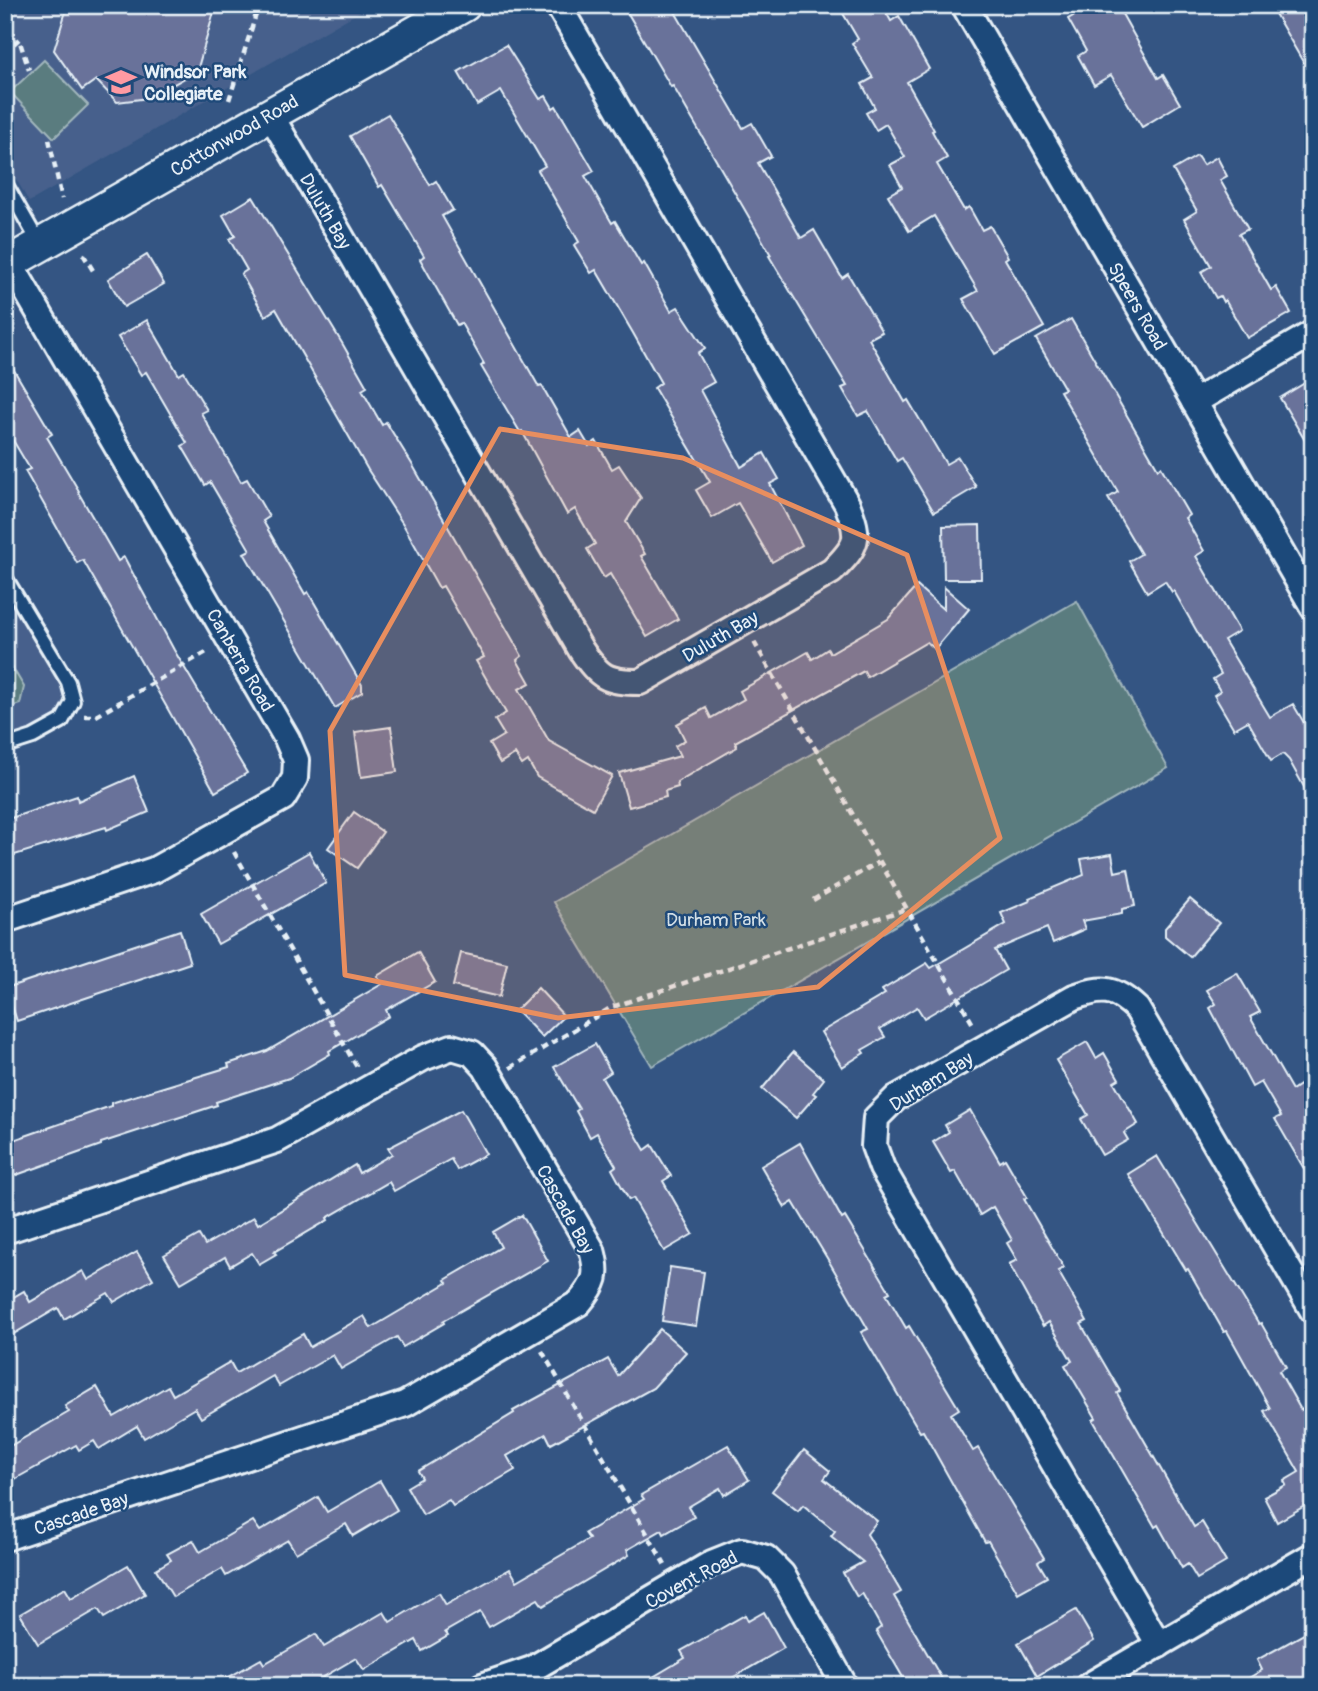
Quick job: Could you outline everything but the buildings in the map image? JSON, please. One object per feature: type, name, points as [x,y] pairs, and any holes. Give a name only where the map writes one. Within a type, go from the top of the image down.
[{"type":"street","name":"Cottonwood Road","points":[[8,264],[464,5]]},
{"type":"street","name":"Duluth Bay","points":[[270,114],[594,669],[615,682],[640,682],[832,571],[853,551],[856,527],[847,504],[558,5]]},
{"type":"street","name":"Speers Road","points":[[964,5],[1313,607]]},
{"type":"street","name":"Canberra Road","points":[[5,920],[153,870],[223,833],[282,798],[295,778],[296,760],[288,739],[8,264]]},
{"type":"street","points":[[1194,402],[1313,333]]},
{"type":"street","name":"Durham Bay","points":[[1159,1645],[882,1168],[874,1146],[876,1118],[897,1098],[1074,997],[1098,989],[1121,994],[1137,1009],[1313,1311]]},
{"type":"street","name":"Cascade Bay","points":[[5,1231],[277,1140],[423,1058],[452,1047],[472,1053],[492,1079],[592,1250],[597,1268],[593,1287],[579,1303],[405,1404],[5,1538]]},
{"type":"street","name":"Covent Road","points":[[482,1686],[532,1669],[712,1563],[742,1551],[766,1558],[782,1574],[845,1686]]},
{"type":"street","points":[[1088,1686],[1313,1555]]},
{"type":"lane","points":[[5,183],[9,199],[40,245]]},
{"type":"lane","points":[[5,576],[68,682],[72,701],[62,720],[33,737],[5,746]]},
{"type":"path","points":[[229,100],[259,5]]},
{"type":"path","points":[[5,52],[19,39],[29,70]]},
{"type":"path","points":[[49,139],[62,199]]},
{"type":"path","points":[[83,254],[94,272]]},
{"type":"path","points":[[744,623],[986,1047]]},
{"type":"path","points":[[65,715],[96,716],[229,639]]},
{"type":"path","points":[[223,833],[369,1088]]},
{"type":"path","points":[[813,900],[879,862]]},
{"type":"path","points":[[492,1079],[612,1007],[906,909]]},
{"type":"path","points":[[531,1331],[676,1584]]},
{"type":"highlighted area","points":[[500,429],[683,458],[907,555],[1000,838],[818,987],[558,1018],[345,975],[330,731]]},
{"type":"shaded area","name":"Windsor Park Collegiate","points":[[5,5],[371,5],[29,202],[5,159]]},
{"type":"shaded area","points":[[5,577],[73,701],[62,721],[5,746]]},
{"type":"green space","points":[[44,60],[88,105],[54,138],[10,92]]},
{"type":"green space","name":"Durham Park","points":[[1077,601],[1168,768],[652,1066],[554,902]]},
{"type":"green space","points":[[5,655],[24,687],[20,704],[5,709]]},
{"type":"place","name":"Windsor Park Collegiate","points":[[121,82]]}]
